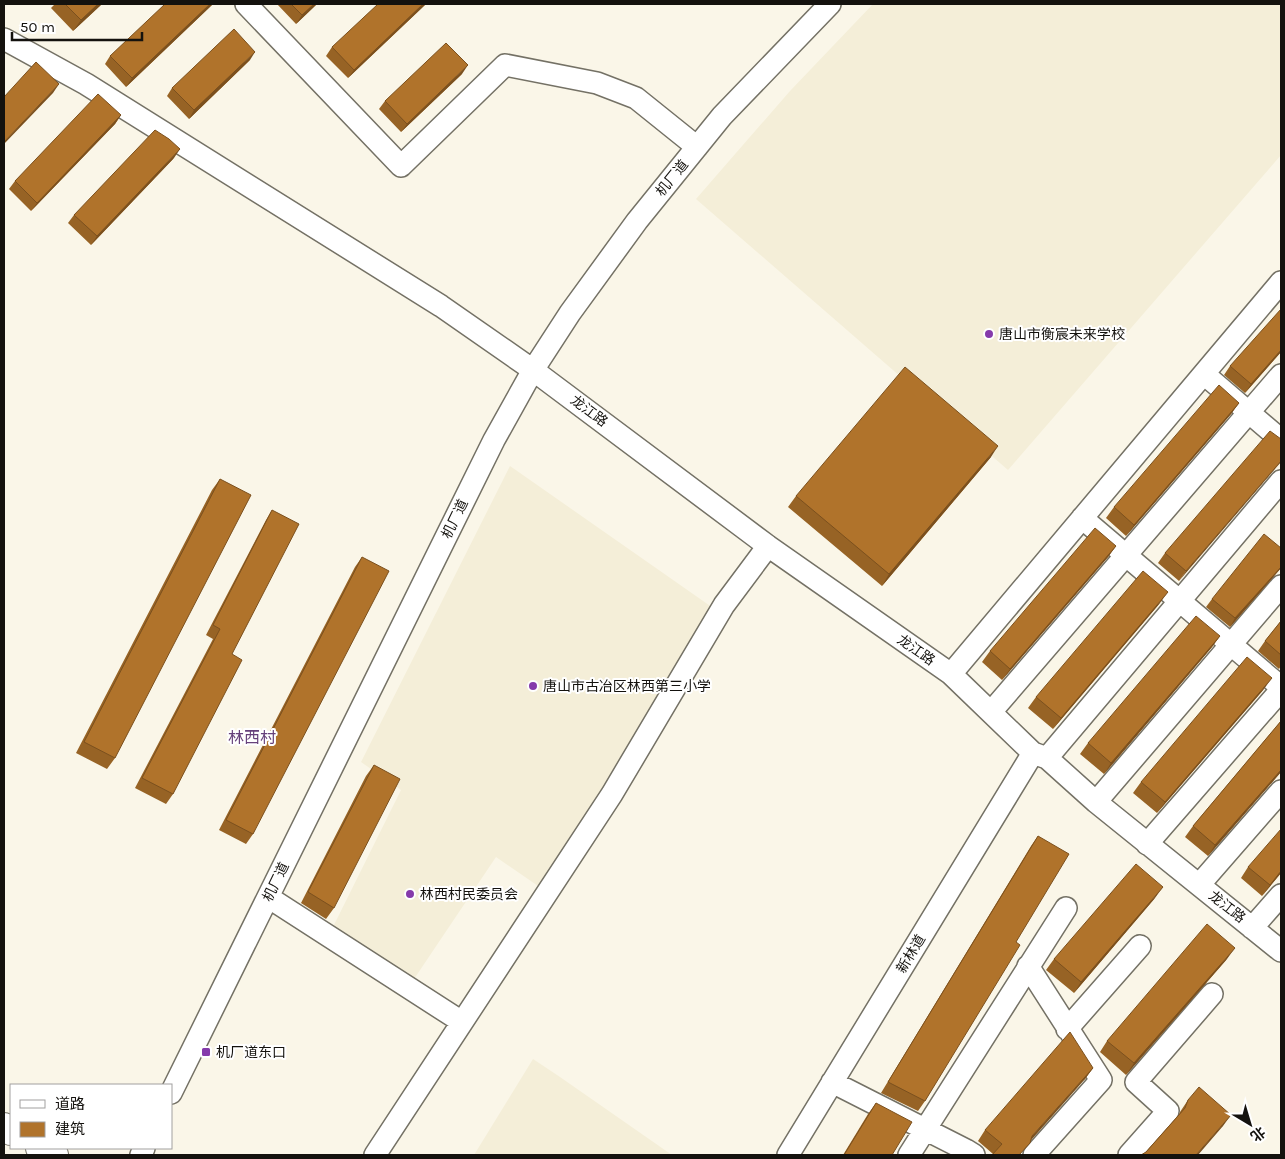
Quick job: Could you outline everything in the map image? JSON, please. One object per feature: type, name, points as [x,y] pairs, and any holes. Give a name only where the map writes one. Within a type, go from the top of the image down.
[{"type":"main road","points":[[42,1149],[54,1155]]},
{"type":"street","points":[[246,4],[401,166],[505,65],[597,83],[636,98],[697,148]]},
{"type":"street","name":"机厂道","points":[[172,1091],[494,440],[533,370],[570,312],[637,221],[722,116],[830,4]]},
{"type":"street","name":"龙江路","points":[[4,39],[86,84],[432,300],[533,370],[768,546],[951,674],[991,712],[1096,802],[1281,950]]},
{"type":"street","points":[[951,674],[1281,282]]},
{"type":"street","points":[[1204,374],[1281,440]]},
{"type":"street","points":[[991,712],[1281,375]]},
{"type":"street","name":"新林道","points":[[788,1155],[832,1082],[1040,755],[1179,601],[1281,481]]},
{"type":"street","points":[[1082,518],[1281,689],[1148,844]]},
{"type":"street","points":[[375,1155],[612,794],[724,605],[768,546]]},
{"type":"street","points":[[1096,802],[1281,586]]},
{"type":"street","points":[[1199,885],[1281,790]]},
{"type":"street","points":[[1252,928],[1281,895]]},
{"type":"street","points":[[268,897],[462,1022]]},
{"type":"street","points":[[909,1155],[1066,908]]},
{"type":"street","points":[[1068,1029],[1140,946]]},
{"type":"street","points":[[1028,966],[1101,1080],[1034,1155]]},
{"type":"street","points":[[1130,1155],[1168,1111],[1136,1082],[1212,994]]},
{"type":"street","points":[[832,1082],[974,1155]]},
{"type":"shaded area","name":"唐山市衡宸未来学校","points":[[873,4],[1281,4],[1281,155],[1008,470],[696,199],[790,91]]},
{"type":"shaded area","name":"唐山市古冶区林西第三小学","points":[[510,466],[716,610],[541,888],[496,857],[412,982],[331,931],[401,790],[361,762]]},
{"type":"shaded area","points":[[533,1059],[560,1077],[672,1155],[474,1155]]},
{"type":"building","points":[[65,4],[98,4],[81,20]]},
{"type":"building","points":[[165,4],[210,4],[132,78],[110,56]]},
{"type":"building","points":[[291,4],[314,4],[302,15]]},
{"type":"building","points":[[378,4],[423,4],[354,70],[332,47]]},
{"type":"building","points":[[234,29],[255,52],[194,110],[172,88]]},
{"type":"building","points":[[446,43],[468,65],[407,124],[385,101]]},
{"type":"building","points":[[36,62],[59,84],[4,142],[4,97]]},
{"type":"building","points":[[98,94],[121,115],[37,203],[15,181]]},
{"type":"building","points":[[155,130],[180,149],[97,236],[74,215]]},
{"type":"building","points":[[1281,309],[1281,350],[1251,384],[1230,366]]},
{"type":"building","points":[[905,367],[998,446],[889,574],[796,496]]},
{"type":"building","points":[[1219,385],[1239,403],[1134,525],[1114,507]]},
{"type":"building","points":[[1270,431],[1281,439],[1281,461],[1186,571],[1165,553]]},
{"type":"building","points":[[220,479],[251,495],[115,758],[84,742]]},
{"type":"building","points":[[272,510],[299,524],[232,654],[242,660],[173,794],[142,778],[220,629],[213,625]]},
{"type":"building","points":[[1095,528],[1116,546],[1010,669],[990,651]]},
{"type":"building","points":[[1264,534],[1281,548],[1281,567],[1235,618],[1212,599]]},
{"type":"building","points":[[362,557],[389,571],[253,834],[226,820]]},
{"type":"building","points":[[1143,571],[1168,592],[1061,718],[1036,697]]},
{"type":"building","points":[[1196,616],[1220,636],[1111,763],[1088,743]]},
{"type":"building","points":[[1281,621],[1281,655],[1265,641]]},
{"type":"building","points":[[1247,657],[1272,678],[1165,802],[1141,782]]},
{"type":"building","points":[[1281,721],[1281,770],[1215,845],[1193,826]]},
{"type":"building","points":[[374,765],[400,779],[334,908],[308,892]]},
{"type":"building","points":[[1281,829],[1281,871],[1270,885],[1248,867]]},
{"type":"building","points":[[1038,836],[1069,854],[1016,942],[1020,945],[925,1101],[888,1082]]},
{"type":"building","points":[[1136,864],[1163,887],[1081,982],[1054,959]]},
{"type":"building","points":[[1207,924],[1235,948],[1134,1063],[1107,1041]]},
{"type":"building","points":[[1070,1032],[1093,1068],[1032,1136],[1030,1143],[1019,1155],[992,1155],[1002,1144],[985,1130]]},
{"type":"building","points":[[1199,1087],[1231,1115],[1196,1155],[1141,1155],[1146,1152],[1185,1108],[1188,1100]]},
{"type":"building","points":[[876,1103],[912,1122],[892,1155],[844,1155]]},
{"type":"place","name":"唐山市衡宸未来学校","points":[[989,334]]},
{"type":"place","name":"唐山市古冶区林西第三小学","points":[[533,686]]},
{"type":"place","name":"林西村民委员会","points":[[410,894]]},
{"type":"place","name":"机厂道东口","points":[[206,1052]]},
{"type":"district","name":"林西村","points":[[252,737]]}]
